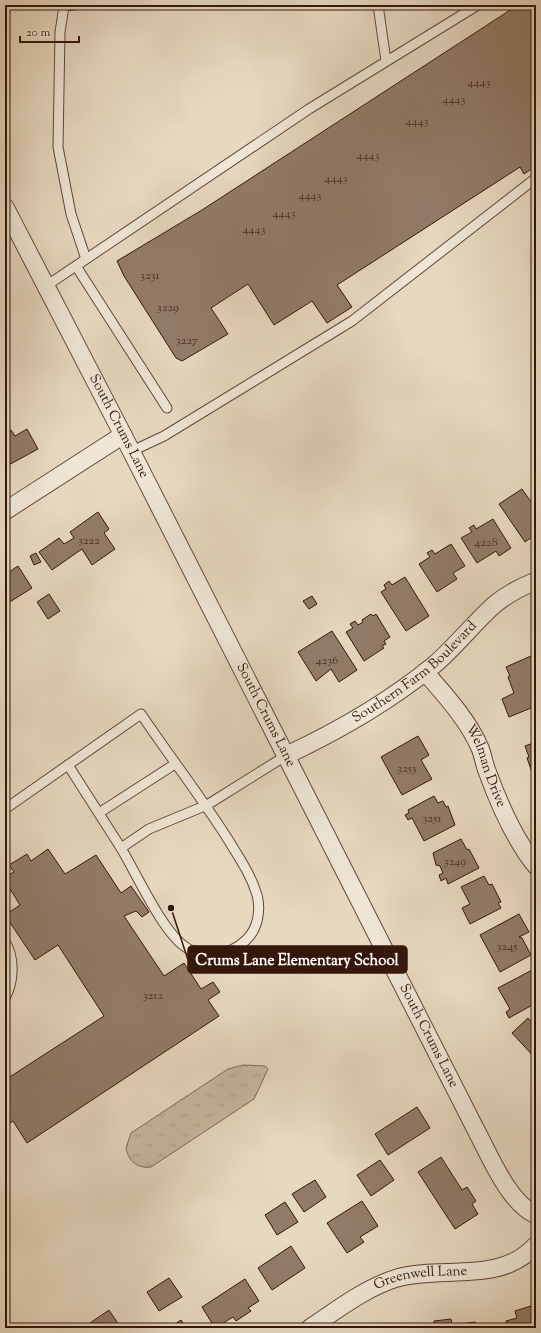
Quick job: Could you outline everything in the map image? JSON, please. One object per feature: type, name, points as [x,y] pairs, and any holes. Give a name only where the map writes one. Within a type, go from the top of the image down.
[{"type":"street","name":"South Crums Lane","points":[[5,207],[132,451],[495,1166],[519,1203],[527,1211],[536,1215]]},
{"type":"street","points":[[5,510],[123,435]]},
{"type":"street","name":"Southern Farm Boulevard","points":[[286,755],[321,739],[376,706],[425,672],[454,648],[495,605],[517,589],[536,581]]},
{"type":"street","name":"Welman Drive","points":[[425,672],[470,728],[481,749],[487,771],[510,826],[528,857],[536,866]]},
{"type":"street","name":"Greenwell Lane","points":[[310,1328],[365,1293],[398,1278],[427,1274],[473,1272],[497,1268],[521,1258],[536,1245]]},
{"type":"lane","points":[[74,5],[64,6],[60,32],[58,147],[71,214],[86,259]]},
{"type":"lane","points":[[378,5],[386,61]]},
{"type":"lane","points":[[46,286],[308,109],[478,5]]},
{"type":"lane","points":[[132,451],[164,436],[352,321],[536,178]]},
{"type":"lane","points":[[76,266],[167,408]]},
{"type":"lane","points":[[5,809],[141,714],[175,764],[207,805],[251,876],[257,897],[258,913],[254,929],[247,939],[235,949],[218,954],[188,949],[174,937],[121,848],[68,765]]},
{"type":"lane","points":[[121,848],[149,828],[207,805],[286,755]]},
{"type":"lane","points":[[99,813],[175,764]]},
{"type":"lane","points":[[5,942],[10,950],[12,971],[5,998]]},
{"type":"green space","points":[[243,1065],[265,1066],[268,1069],[254,1099],[151,1167],[142,1167],[131,1160],[126,1148],[131,1133],[228,1069]]},
{"type":"building","points":[[518,5],[536,5],[536,158],[534,159],[536,166],[524,174],[520,167],[337,285],[352,307],[327,323],[312,301],[274,325],[248,284],[211,308],[228,334],[182,361],[176,358],[124,276],[117,261],[202,210]]},
{"type":"building","points":[[27,429],[38,449],[5,467],[5,434],[11,430],[15,436]]},
{"type":"building","points":[[522,489],[536,509],[536,534],[525,542],[499,504]]},
{"type":"building","points":[[98,512],[109,529],[104,533],[115,549],[92,565],[82,549],[52,570],[39,552],[59,538],[64,544],[74,538],[70,532]]},
{"type":"building","points":[[493,519],[511,548],[499,556],[496,551],[477,563],[461,538],[472,532],[469,528],[474,525],[476,529]]},
{"type":"building","points":[[451,544],[465,566],[453,573],[457,579],[437,592],[419,564],[430,557],[427,553],[432,550],[435,554]]},
{"type":"building","points":[[36,553],[41,562],[34,565],[30,556]]},
{"type":"building","points":[[18,566],[32,588],[5,605],[5,568],[6,567],[9,572]]},
{"type":"building","points":[[405,577],[429,616],[406,631],[381,592],[386,589],[384,585],[389,581],[392,585]]},
{"type":"building","points":[[49,594],[60,611],[48,619],[37,602]]},
{"type":"building","points":[[312,596],[317,604],[309,609],[303,601]]},
{"type":"building","points":[[371,614],[373,616],[376,614],[390,637],[384,641],[386,644],[382,646],[384,648],[364,661],[346,632],[353,628],[350,624],[355,621],[358,625],[363,622],[362,620]]},
{"type":"building","points":[[332,631],[357,670],[339,682],[331,669],[316,681],[298,652]]},
{"type":"building","points":[[531,656],[536,668],[536,706],[509,717],[502,699],[514,693],[506,667]]},
{"type":"building","points":[[418,736],[429,755],[421,760],[432,779],[402,795],[381,757]]},
{"type":"building","points":[[536,742],[536,777],[535,774],[533,775],[527,758],[529,757],[525,746]]},
{"type":"building","points":[[434,796],[438,803],[443,801],[446,807],[448,806],[455,825],[424,841],[412,818],[408,820],[405,815],[409,813],[408,810]]},
{"type":"building","points":[[461,839],[467,850],[469,849],[479,868],[448,884],[446,878],[441,881],[439,875],[443,873],[440,866],[436,865],[433,853]]},
{"type":"building","points":[[48,849],[65,874],[96,855],[121,893],[131,886],[149,912],[142,917],[136,911],[124,916],[164,976],[184,963],[201,989],[213,982],[220,992],[208,1000],[219,1016],[27,1143],[13,1121],[5,1126],[5,1080],[104,1016],[58,945],[35,960],[5,915],[20,905],[5,881],[5,877],[14,872],[9,865],[27,854],[31,861]]},
{"type":"building","points":[[484,876],[489,885],[492,884],[501,902],[498,903],[501,908],[470,924],[462,908],[470,904],[461,887]]},
{"type":"building","points":[[519,914],[529,932],[519,937],[522,938],[531,955],[500,972],[480,935]]},
{"type":"building","points":[[536,968],[536,1003],[509,1018],[506,1012],[510,1009],[498,988]]},
{"type":"building","points":[[528,1018],[536,1027],[536,1059],[512,1033]]},
{"type":"building","points":[[417,1107],[430,1128],[388,1155],[375,1134]]},
{"type":"building","points":[[441,1157],[462,1190],[467,1187],[476,1201],[472,1204],[478,1214],[455,1229],[418,1172]]},
{"type":"building","points":[[380,1160],[394,1180],[371,1196],[357,1175]]},
{"type":"building","points":[[315,1180],[326,1197],[304,1212],[292,1194]]},
{"type":"building","points":[[362,1201],[378,1226],[360,1237],[364,1242],[347,1253],[327,1223]]},
{"type":"building","points":[[285,1202],[298,1222],[277,1235],[265,1215]]},
{"type":"building","points":[[291,1246],[305,1268],[272,1290],[258,1268]]},
{"type":"building","points":[[169,1278],[182,1297],[159,1311],[147,1292]]},
{"type":"building","points":[[245,1279],[259,1301],[248,1308],[251,1311],[236,1321],[233,1317],[215,1328],[202,1307]]},
{"type":"building","points":[[531,1306],[534,1312],[536,1311],[536,1328],[508,1328],[506,1321],[517,1318],[515,1311]]},
{"type":"building","points":[[109,1310],[121,1328],[94,1328],[90,1323]]},
{"type":"building","points":[[451,1319],[452,1325],[475,1322],[476,1328],[435,1328],[434,1321]]},
{"type":"building","points":[[181,1320],[186,1328],[169,1328]]},
{"type":"place","name":"Crums Lane Elementary School","points":[[171,908]]}]
